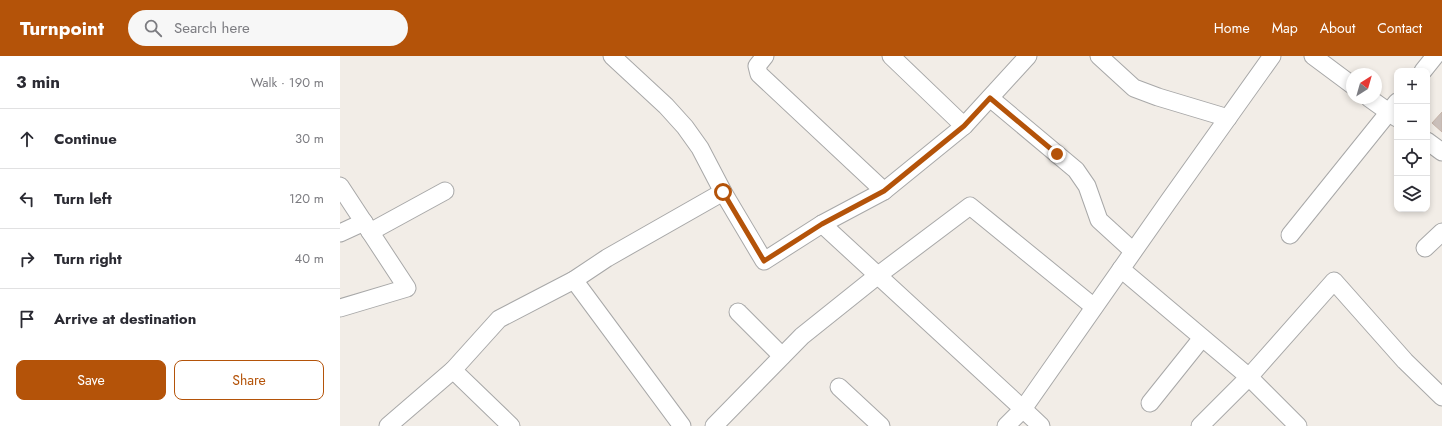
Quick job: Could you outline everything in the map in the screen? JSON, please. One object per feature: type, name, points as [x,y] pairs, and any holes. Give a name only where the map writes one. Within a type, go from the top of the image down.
[{"type":"street","points":[[612,56],[666,106],[685,127],[700,148],[723,192],[764,261],[822,224],[884,191],[964,126],[1028,56]]},
{"type":"street","points":[[765,56],[757,66],[759,74],[884,191]]},
{"type":"street","points":[[890,56],[964,126]]},
{"type":"street","points":[[1100,56],[1134,88],[1158,97],[1228,118]]},
{"type":"street","points":[[1006,426],[1023,409],[1272,56]]},
{"type":"street","points":[[1313,56],[1346,81]]},
{"type":"street","points":[[1426,68],[1436,56]]},
{"type":"street","points":[[990,98],[1076,170],[1087,186],[1099,220],[1133,251]]},
{"type":"street","points":[[1290,235],[1394,111],[1381,104]]},
{"type":"street","points":[[1430,143],[1442,152]]},
{"type":"street","points":[[340,186],[407,288],[340,308]]},
{"type":"street","points":[[340,233],[367,227],[445,192]]},
{"type":"street","points":[[388,426],[453,370],[499,319],[574,280],[607,258],[723,192]]},
{"type":"street","points":[[714,426],[802,336],[876,276],[970,206],[1094,307]]},
{"type":"street","points":[[822,224],[876,276],[1041,426]]},
{"type":"street","points":[[1425,248],[1442,232]]},
{"type":"street","points":[[1121,269],[1249,377],[1298,426]]},
{"type":"street","points":[[574,280],[682,426]]},
{"type":"street","points":[[1200,426],[1249,377],[1334,281],[1405,361],[1442,397]]},
{"type":"street","points":[[738,312],[782,356]]},
{"type":"street","points":[[1150,403],[1202,338]]},
{"type":"street","points":[[453,370],[511,426]]},
{"type":"street","points":[[839,387],[881,426]]},
{"type":"building","points":[[1442,112],[1442,132],[1432,123]]},
{"type":"route","points":[[723,192],[764,261],[822,224],[884,191],[964,126],[990,98],[1057,154]]}]
